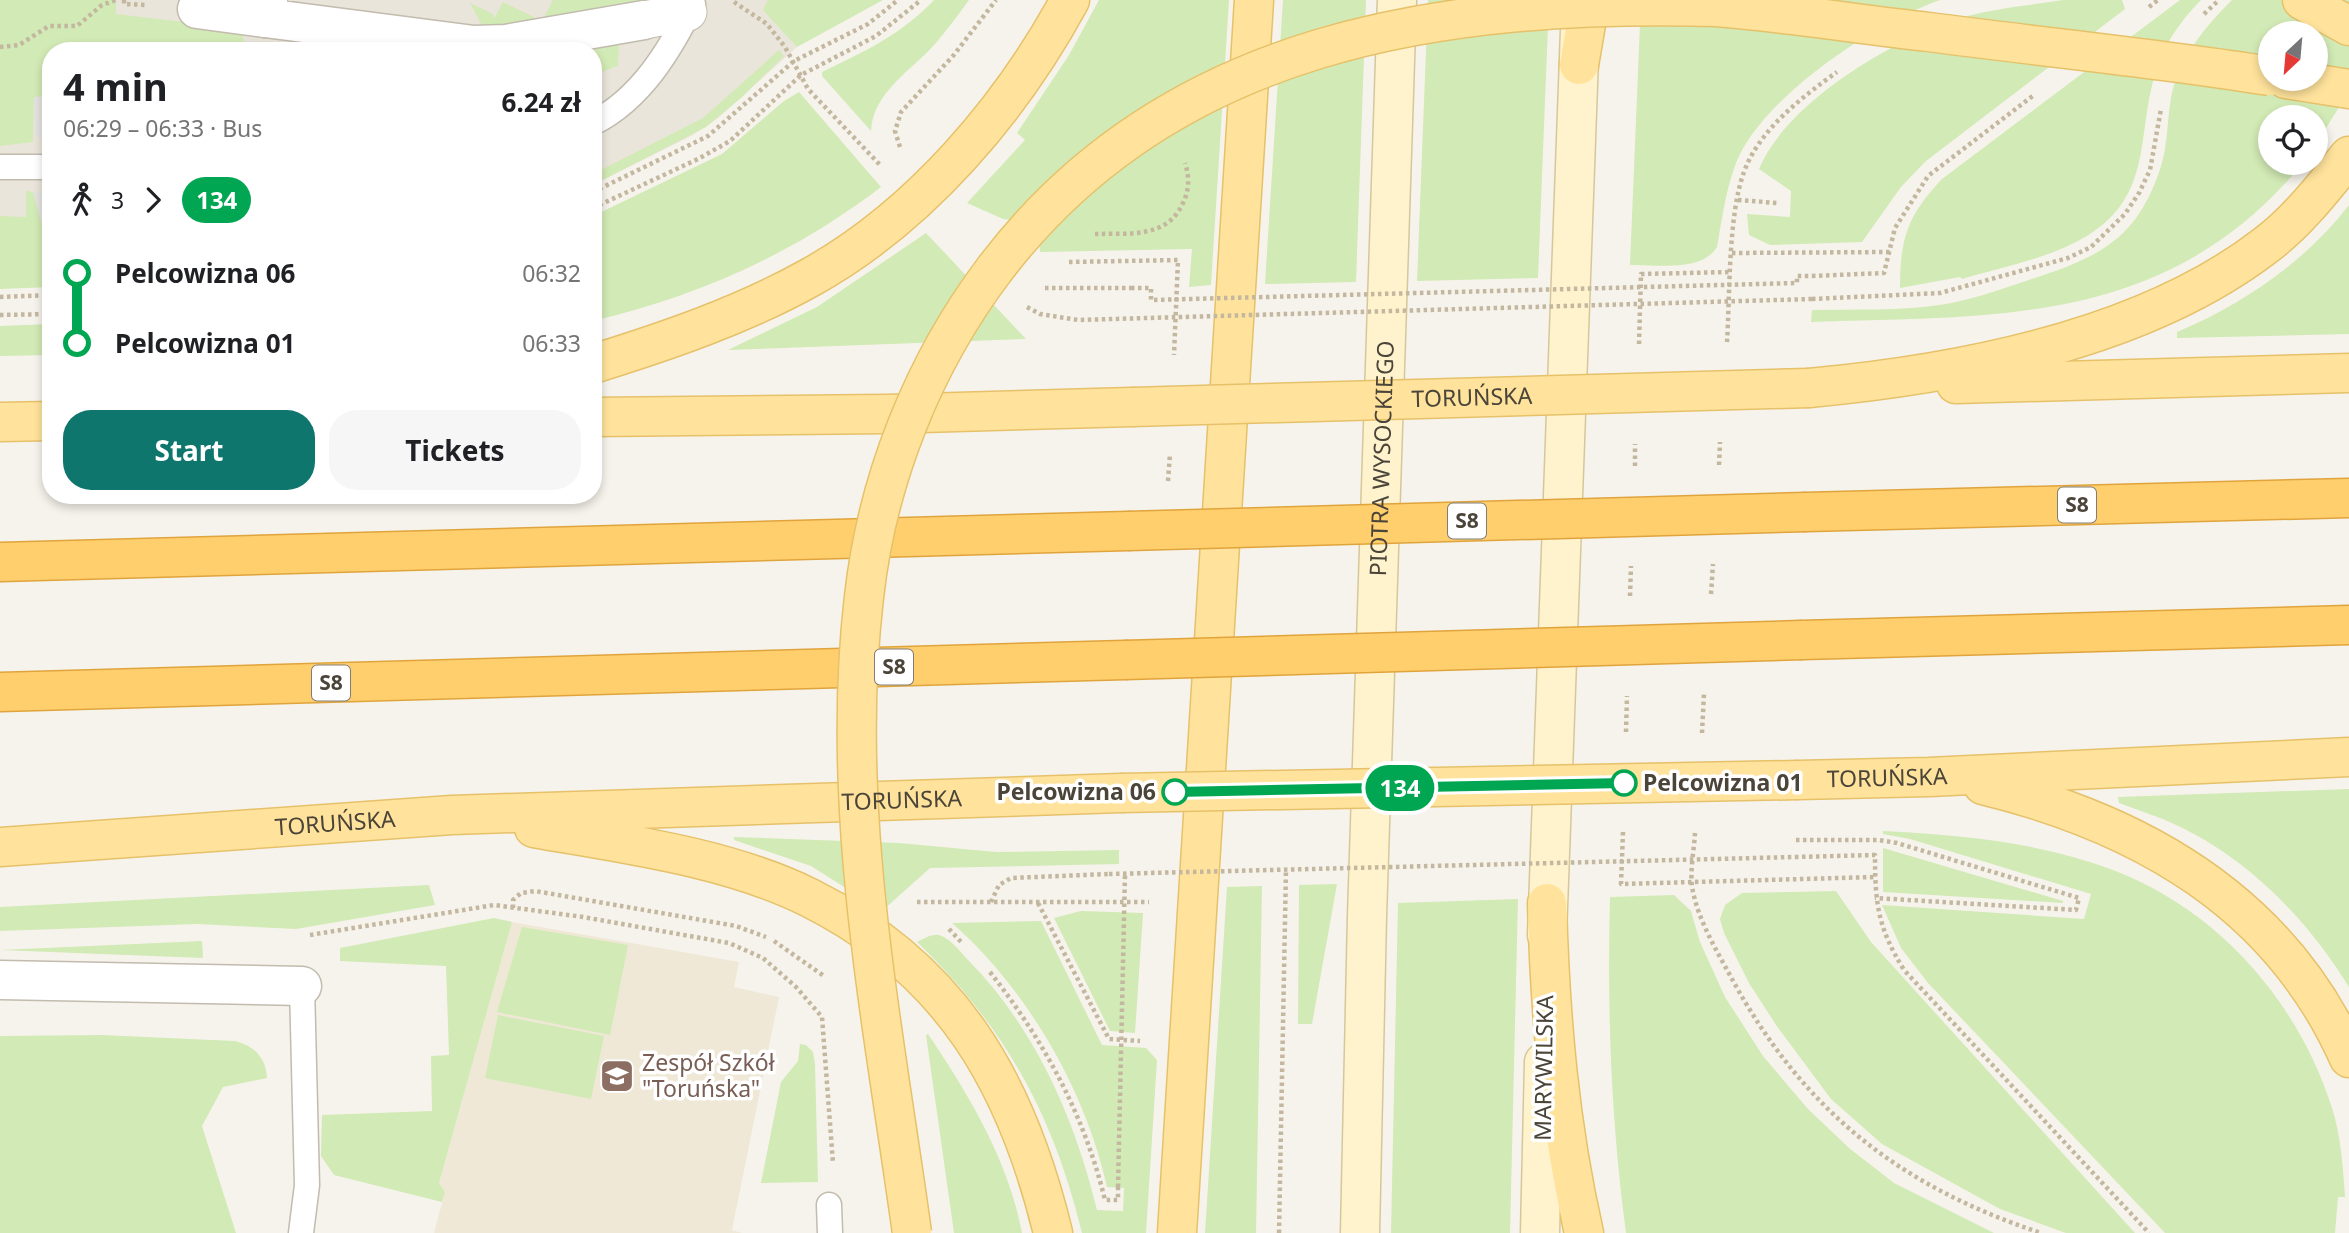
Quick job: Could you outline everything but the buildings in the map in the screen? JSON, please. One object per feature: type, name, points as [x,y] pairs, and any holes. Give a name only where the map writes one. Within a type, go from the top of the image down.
[{"type":"highway","name":"S8","points":[[0,562],[2349,498]]},
{"type":"highway","name":"S8","points":[[0,692],[2349,625]]},
{"type":"main road","points":[[602,361],[663,342],[744,309],[811,277],[858,246],[945,171],[976,135],[1049,38],[1070,0]]},
{"type":"main road","points":[[1177,1233],[1254,0]]},
{"type":"main road","name":"PIOTRA WYSOCKIEGO","points":[[1360,1233],[1367,916],[1397,0]]},
{"type":"main road","points":[[1581,0],[1547,903],[1554,1051],[1561,1111],[1584,1233]]},
{"type":"main road","points":[[1579,65],[1590,0]]},
{"type":"main road","points":[[2302,0],[2349,26]]},
{"type":"main road","points":[[912,1233],[860,848],[855,759],[857,692],[864,596],[872,548],[903,438],[950,334],[976,293],[1016,242],[1047,207],[1108,154],[1183,101],[1265,61],[1373,27],[1440,14],[1531,6],[1621,4],[1716,7],[2258,75]]},
{"type":"main road","points":[[2328,86],[2349,89]]},
{"type":"main road","points":[[1809,388],[1919,375],[1964,365],[2052,344],[2148,311],[2192,292],[2267,244],[2299,214],[2349,156]]},
{"type":"main road","name":"TORUŃSKA","points":[[602,416],[1132,407],[2349,373]]},
{"type":"main road","points":[[0,422],[42,421]]},
{"type":"main road","name":"TORUŃSKA","points":[[0,847],[453,815],[1121,793],[1929,777],[2349,757]]},
{"type":"main road","points":[[1929,777],[1984,785],[2077,814],[2160,852],[2194,873],[2279,945],[2323,1005],[2349,1058]]},
{"type":"main road","points":[[453,815],[652,849],[746,874],[809,897],[865,930],[946,1001],[977,1040],[1024,1135],[1053,1233]]},
{"type":"main road","name":"MARYWILSKA","points":[[1540,1233],[1547,903]]},
{"type":"street","points":[[510,42],[644,20],[692,6]]},
{"type":"street","points":[[197,9],[266,9],[406,42]]},
{"type":"street","points":[[0,980],[302,986]]},
{"type":"lane","points":[[602,116],[639,88],[655,69],[692,6]]},
{"type":"lane","points":[[0,167],[42,167]]},
{"type":"lane","points":[[301,1233],[307,1185],[302,986]]},
{"type":"lane","points":[[829,1205],[830,1233]]},
{"type":"path","points":[[0,47],[19,45],[49,26],[77,26],[102,5],[116,0]]},
{"type":"path","points":[[730,0],[766,24],[794,61],[808,89],[887,173]]},
{"type":"path","points":[[602,188],[708,136],[794,61],[868,24],[898,0]]},
{"type":"path","points":[[602,204],[730,141],[801,75],[876,36],[920,0]]},
{"type":"path","points":[[906,156],[896,140],[901,111],[953,56],[996,0]]},
{"type":"path","points":[[2147,8],[2158,0]]},
{"type":"path","points":[[2202,17],[2219,0]]},
{"type":"path","points":[[1841,68],[1772,128],[1744,173],[1732,253],[1890,252]]},
{"type":"path","points":[[1032,288],[1151,288],[1151,300],[1797,282],[1797,276],[1881,275],[1888,268],[1895,228],[1928,176],[2038,92]]},
{"type":"path","points":[[1023,305],[1040,314],[1078,320],[1940,293],[2068,258],[2091,247],[2118,222],[2139,193],[2154,151],[2162,103]]},
{"type":"path","points":[[1738,200],[1777,203]]},
{"type":"path","points":[[1638,357],[1641,274],[1731,272]]},
{"type":"path","points":[[0,297],[42,295]]},
{"type":"path","points":[[0,315],[42,314]]},
{"type":"path","points":[[1635,468],[1636,441]]},
{"type":"path","points":[[1630,607],[1632,552]]},
{"type":"path","points":[[1625,746],[1627,690]]},
{"type":"path","points":[[1623,829],[1621,884],[1692,885],[1875,877]]},
{"type":"path","points":[[1796,840],[1880,840],[2079,898],[2076,910],[1875,898]]},
{"type":"path","points":[[991,902],[999,885],[1011,878],[1875,855],[1875,898],[1880,924],[1904,970],[2149,1233]]},
{"type":"path","points":[[1279,1233],[1286,869]]},
{"type":"path","points":[[1118,1187],[1125,874]]},
{"type":"path","points":[[513,908],[513,900],[521,893],[535,891],[736,926],[773,940],[815,967],[833,984]]},
{"type":"path","points":[[916,902],[1150,902]]},
{"type":"path","points":[[301,942],[307,936],[480,908],[513,908],[583,917],[729,943],[763,958],[796,987],[822,1017],[835,1184],[829,1205]]},
{"type":"shaded area","points":[[0,0],[837,0],[797,47],[718,118],[693,135],[602,180],[602,42],[42,42],[42,242],[0,244]]},
{"type":"shaded area","points":[[34,97],[42,97],[42,137],[35,137]]},
{"type":"shaded area","points":[[33,192],[42,192],[42,224]]},
{"type":"shaded area","name":"Zespół Szkół \"Toruńska\"","points":[[512,922],[739,962],[734,987],[779,997],[732,1230],[742,1233],[434,1233],[445,1192],[439,1183]]},
{"type":"green space","points":[[0,0],[116,0],[116,14],[244,29],[243,41],[248,42],[42,42],[42,97],[34,97],[33,142],[0,146]]},
{"type":"green space","points":[[553,0],[672,0],[486,33],[470,3],[493,14],[494,19],[503,2],[542,21]]},
{"type":"green space","points":[[768,0],[883,0],[797,47],[763,10]]},
{"type":"green space","points":[[934,0],[969,0],[935,44],[886,93],[873,117],[871,131],[822,76],[822,72],[896,32]]},
{"type":"green space","points":[[1099,0],[1229,0],[1211,285],[1189,287],[1192,249],[1040,252],[1038,223],[1003,219],[967,203],[1025,140],[1017,133],[1069,55]]},
{"type":"green space","points":[[1283,0],[1366,0],[1356,282],[1265,284]]},
{"type":"green space","points":[[1428,0],[1549,0],[1538,278],[1417,281]]},
{"type":"green space","points":[[1641,0],[1940,0],[1884,26],[1854,44],[1795,88],[1750,138],[1736,163],[1717,247],[1700,261],[1665,266],[1630,265]]},
{"type":"green space","points":[[2063,0],[2122,0],[2125,9],[1926,161],[1901,187],[1862,242],[1770,245],[1749,235],[1747,214],[1790,217],[1791,191],[1759,169],[1773,144],[1794,119],[1848,74],[1910,38],[1940,25],[1979,13]]},
{"type":"green space","points":[[2180,0],[2201,0],[2174,33],[2159,61],[2133,182],[2123,202],[2108,220],[2073,244],[2042,256],[1962,279],[1960,277],[1900,288],[1902,255],[1908,228],[1921,204],[1942,179]]},
{"type":"green space","points":[[2232,0],[2349,0],[2349,91],[2328,125],[2328,105],[2258,105],[2258,175],[2291,175],[2251,216],[2197,255],[2139,283],[2079,301],[2016,312],[1811,322],[1812,310],[1908,308],[1972,298],[2073,264],[2111,243],[2140,213],[2151,192],[2163,158],[2175,84],[2186,57]]},
{"type":"green space","points":[[619,39],[618,66],[602,72],[602,42]]},
{"type":"green space","points":[[779,50],[784,56],[741,98],[706,127],[602,180],[602,169],[703,118]]},
{"type":"green space","points":[[799,92],[881,187],[814,233],[744,269],[671,299],[602,319],[602,212],[722,154],[784,101]]},
{"type":"green space","points":[[26,191],[33,192],[42,224],[42,287],[0,289],[0,216],[26,217]]},
{"type":"green space","points":[[2349,205],[2349,334],[2177,338],[2177,332],[2249,295],[2293,263],[2332,226]]},
{"type":"green space","points":[[926,233],[1026,339],[728,350],[817,307]]},
{"type":"green space","points":[[42,324],[42,355],[0,356],[0,326]]},
{"type":"green space","points":[[2349,789],[2349,987],[2315,938],[2251,872],[2201,838],[2167,821],[2119,803],[2118,797]]},
{"type":"green space","points":[[1883,831],[2028,846],[2085,860],[2151,887],[2187,909],[2219,935],[2249,964],[2275,996],[2298,1031],[2317,1069],[2332,1108],[2340,1141],[2345,1197],[2338,1197],[2335,1233],[2165,1233],[1928,983],[1901,948],[1882,905],[2084,919],[2091,894],[1910,839],[1883,834]]},
{"type":"green space","points":[[734,837],[899,843],[996,852],[1119,850],[1119,864],[930,868],[882,911],[811,866],[734,840]]},
{"type":"green space","points":[[1883,848],[2063,901],[2063,903],[1883,892]]},
{"type":"green space","points":[[1337,884],[1312,1024],[1298,1024],[1299,885]]},
{"type":"green space","points":[[429,885],[435,905],[296,929],[197,924],[0,931],[0,907]]},
{"type":"green space","points":[[1262,886],[1256,1233],[1205,1233],[1227,887]]},
{"type":"green space","points":[[1836,891],[1871,942],[2135,1233],[2066,1233],[2000,1209],[1882,1144],[1831,1099],[1776,1025],[1749,983],[1724,933],[1720,919],[1725,905],[1742,893]]},
{"type":"green space","points":[[1674,895],[1691,911],[1700,942],[1725,997],[1763,1056],[1808,1109],[1849,1148],[1894,1183],[1994,1233],[1626,1233],[1611,1065],[1610,897]]},
{"type":"green space","points":[[1518,899],[1510,1233],[1391,1233],[1398,903]]},
{"type":"green space","points":[[1081,911],[1143,913],[1135,1033],[1110,1031],[1054,918]]},
{"type":"green space","points":[[494,918],[512,922],[439,1183],[445,1192],[442,1202],[334,1175],[321,1156],[322,1115],[432,1111],[431,1056],[449,1055],[446,966],[340,961],[340,948]]},
{"type":"green space","points":[[1041,921],[1102,1045],[1146,1048],[1157,1060],[1146,1233],[1082,1233],[1056,1149],[1022,1075],[976,1007],[917,942],[930,936],[942,936],[960,950],[994,988],[1033,1046],[1065,1109],[1097,1210],[1123,1211],[1124,1188],[1107,1187],[1084,1114],[1049,1043],[1005,978],[952,923]]},
{"type":"green space","points":[[522,927],[628,945],[610,1035],[497,1012]]},
{"type":"green space","points":[[202,941],[203,958],[0,950]]},
{"type":"green space","points":[[498,1015],[604,1036],[591,1099],[485,1078]]},
{"type":"green space","points":[[928,1034],[972,1105],[997,1154],[1016,1206],[1022,1233],[954,1233],[926,1035]]},
{"type":"green space","points":[[101,1035],[235,1041],[254,1050],[262,1059],[267,1078],[223,1087],[202,1126],[236,1233],[0,1233],[0,1036]]},
{"type":"green space","points":[[800,1044],[806,1045],[813,1052],[815,1065],[818,1182],[761,1183],[781,1082],[798,1061]]},
{"type":"bus line","name":"134","points":[[1175,792],[1624,783]]},
{"type":"place","name":"Pelcowizna 01","points":[[1624,783]]},
{"type":"place","name":"Pelcowizna 06","points":[[1175,792]]},
{"type":"place","name":"Zespół Szkół \"Toruńska\"","points":[[617,1076]]}]
